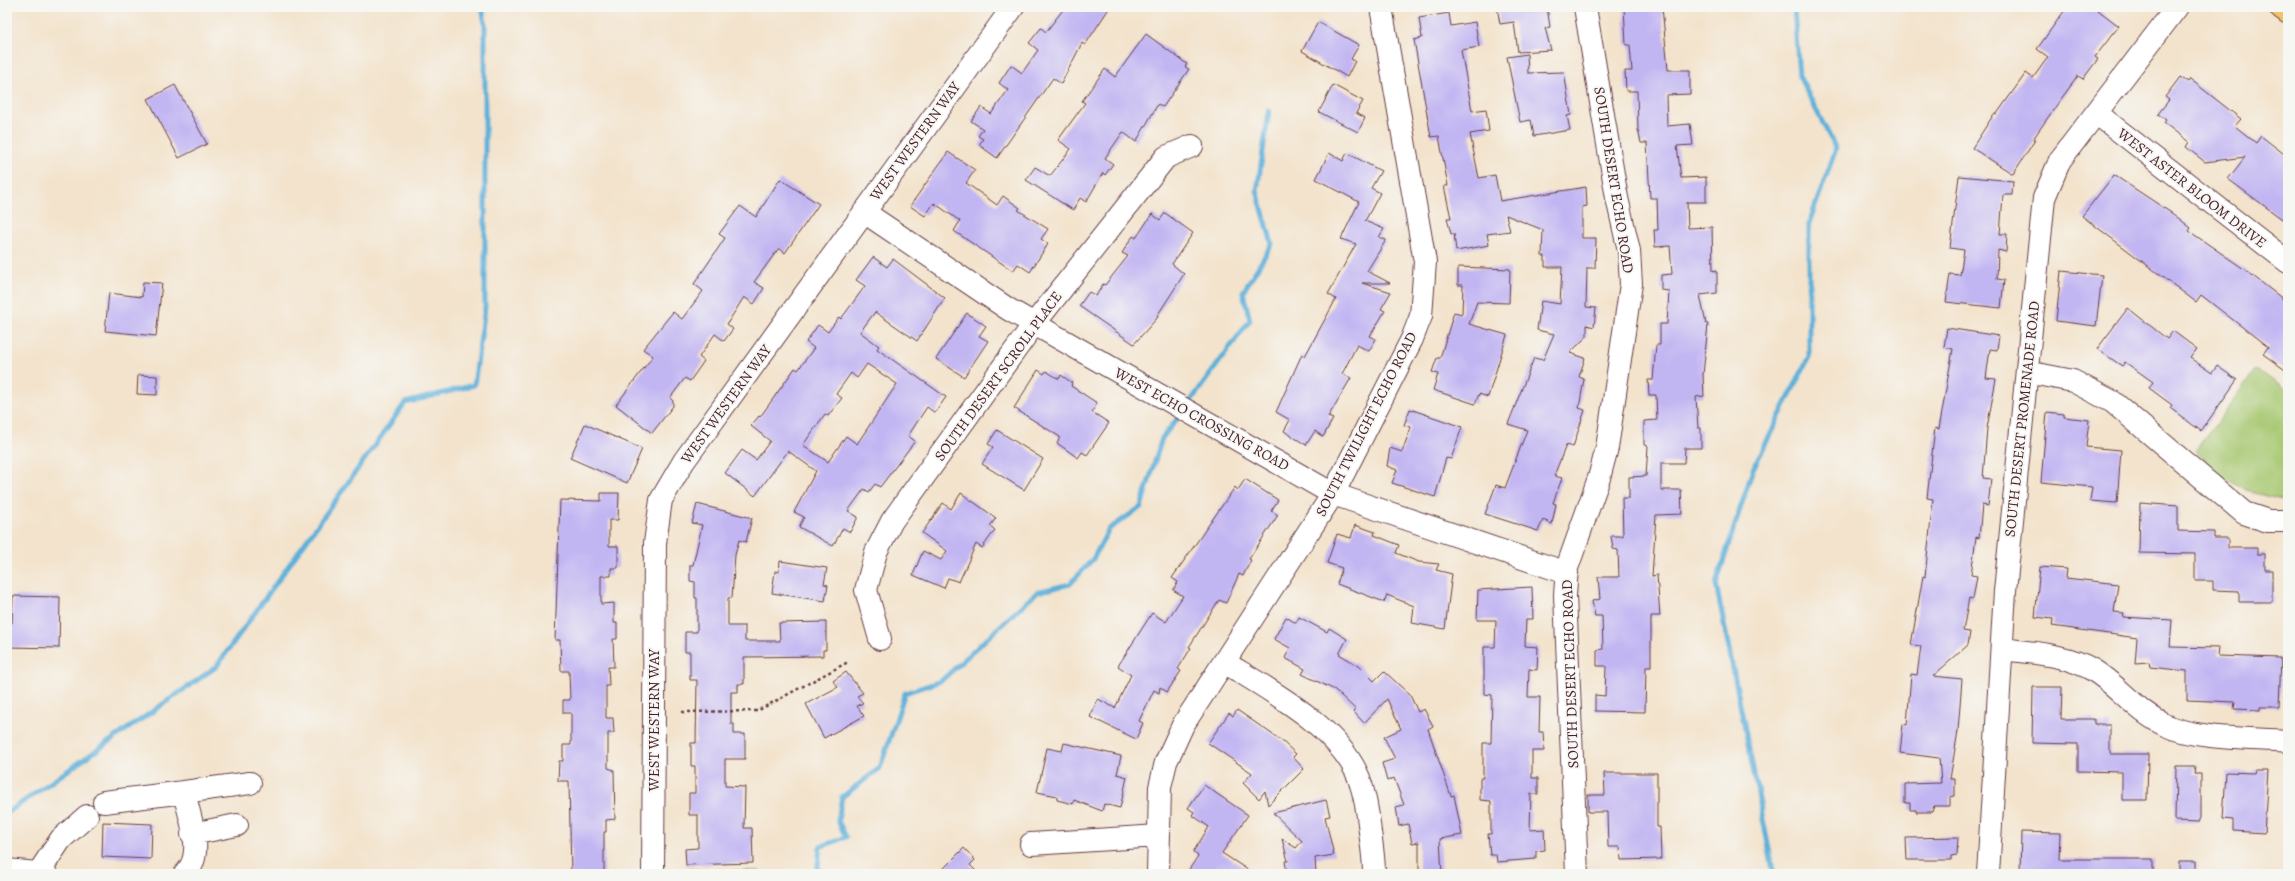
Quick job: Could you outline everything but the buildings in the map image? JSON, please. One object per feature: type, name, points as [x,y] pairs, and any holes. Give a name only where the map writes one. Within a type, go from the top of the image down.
[{"type":"main road","points":[[2280,7],[2288,13]]},
{"type":"street","name":"WEST WESTERN WAY","points":[[653,874],[655,543],[661,500],[684,461],[1013,7]]},
{"type":"street","name":"SOUTH TWILIGHT ECHO ROAD","points":[[1158,874],[1160,787],[1166,762],[1183,725],[1333,494],[1412,339],[1421,316],[1424,297],[1425,262],[1381,7]]},
{"type":"street","name":"SOUTH DESERT ECHO ROAD","points":[[1577,874],[1565,595],[1567,573],[1607,448],[1631,284],[1628,251],[1585,7]]},
{"type":"street","name":"SOUTH DESERT PROMENADE ROAD","points":[[1988,874],[2006,583],[2044,198],[2060,160],[2177,7]]},
{"type":"street","name":"WEST ASTER BLOOM DRIVE","points":[[2096,113],[2288,262]]},
{"type":"street","name":"SOUTH DESERT SCROLL PLACE","points":[[880,638],[866,590],[876,552],[892,521],[1034,324],[1166,157],[1192,146]]},
{"type":"street","name":"WEST ECHO CROSSING ROAD","points":[[864,212],[1034,324],[1333,494],[1567,573]]},
{"type":"street","points":[[2027,372],[2073,382],[2114,402],[2244,513],[2268,521],[2288,521]]},
{"type":"street","points":[[2002,649],[2072,660],[2094,671],[2144,713],[2173,727],[2193,734],[2288,741]]},
{"type":"street","points":[[1224,662],[1289,703],[1319,725],[1344,753],[1358,776],[1366,801],[1374,874]]},
{"type":"street","points":[[104,802],[250,783]]},
{"type":"street","points":[[184,792],[196,851],[191,868],[185,874]]},
{"type":"street","points":[[7,870],[42,873],[61,838],[87,816]]},
{"type":"street","points":[[192,834],[237,825]]},
{"type":"street","points":[[1031,844],[1159,836]]},
{"type":"path","points":[[682,712],[757,711],[848,662]]},
{"type":"green space","points":[[2256,369],[2288,391],[2286,501],[2246,491],[2215,472],[2195,451]]},
{"type":"green space","points":[[682,869],[760,871],[760,874],[682,874]]},
{"type":"waterway","points":[[7,813],[216,667],[405,403],[474,385],[485,308],[485,23],[482,7]]},
{"type":"waterway","points":[[1774,874],[1716,584],[1753,469],[1809,357],[1809,223],[1836,149],[1799,76],[1794,7]]},
{"type":"waterway","points":[[1187,406],[1250,320],[1243,292],[1272,244],[1257,191],[1269,111]]},
{"type":"waterway","points":[[817,874],[820,847],[846,837],[838,821],[842,797],[880,768],[905,693],[941,681],[1037,592],[1070,584],[1093,559],[1109,529],[1141,507],[1162,438],[1181,414]]}]
